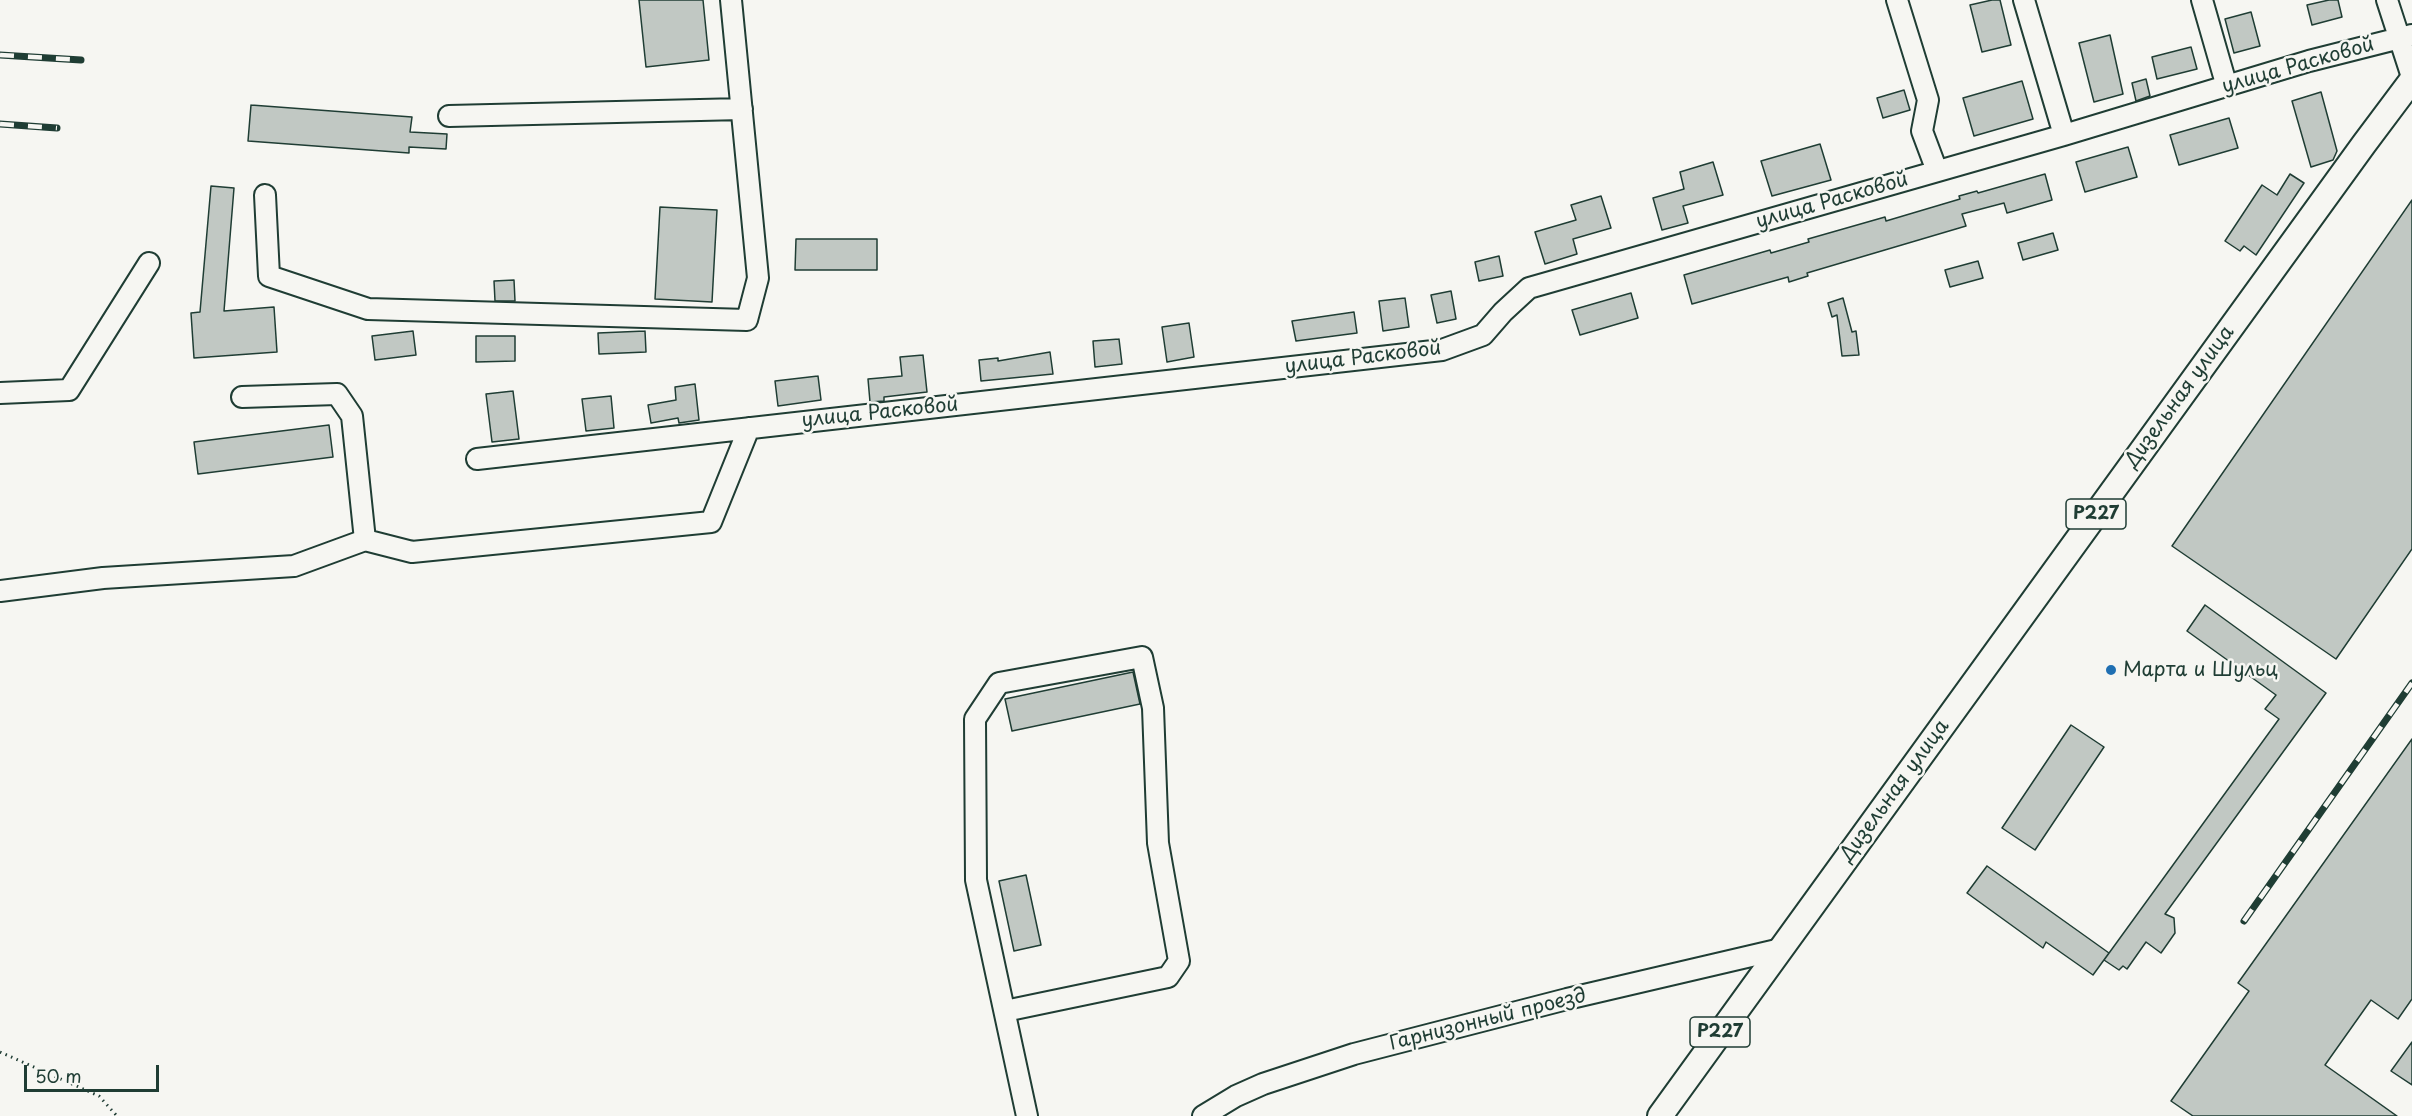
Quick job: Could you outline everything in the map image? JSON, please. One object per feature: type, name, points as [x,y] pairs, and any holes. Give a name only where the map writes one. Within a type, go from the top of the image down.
[{"type":"main road","name":"Дизельная улица","points":[[1781,948],[2412,79]]},
{"type":"main road","name":"Р227","points":[[1660,1116],[1781,948]]},
{"type":"street","points":[[265,195],[269,276],[368,309],[747,321],[758,278],[731,0]]},
{"type":"street","points":[[1897,0],[1928,100],[1922,131],[1937,171]]},
{"type":"street","points":[[2024,0],[2064,135]]},
{"type":"street","points":[[2202,0],[2227,87]]},
{"type":"street","points":[[2387,0],[2405,36],[2412,79]]},
{"type":"street","name":"улица Расковой","points":[[477,459],[1442,350],[1483,335],[1529,288],[2405,36]]},
{"type":"street","points":[[449,116],[742,109]]},
{"type":"street","points":[[0,393],[69,390],[149,263]]},
{"type":"street","points":[[242,397],[337,394],[352,416],[365,540]]},
{"type":"street","points":[[0,591],[103,578],[294,566],[365,540],[412,552],[711,522],[749,428]]},
{"type":"street","points":[[1005,1011],[1168,977],[1179,961],[1158,843],[1153,708],[1142,657],[999,683],[975,719],[976,880],[1027,1116]]},
{"type":"street","name":"Гарнизонный проезд","points":[[1203,1116],[1236,1096],[1263,1084],[1354,1054],[1567,999],[1781,948]]},
{"type":"path","points":[[0,1052],[99,1096],[117,1116]]},
{"type":"building","points":[[639,0],[703,0],[709,60],[646,67]]},
{"type":"building","points":[[2000,0],[2011,45],[1982,52],[1970,5]]},
{"type":"building","points":[[2338,0],[2342,17],[2312,25],[2307,5]]},
{"type":"building","points":[[2251,12],[2260,46],[2234,53],[2225,19]]},
{"type":"building","points":[[2110,35],[2123,94],[2094,102],[2079,43]]},
{"type":"building","points":[[2191,47],[2197,69],[2157,79],[2152,57]]},
{"type":"building","points":[[2146,79],[2150,96],[2136,101],[2132,83]]},
{"type":"building","points":[[2022,81],[2033,119],[1974,136],[1963,98]]},
{"type":"building","points":[[1904,90],[1910,110],[1883,118],[1877,98]]},
{"type":"building","points":[[2321,92],[2337,151],[2333,160],[2311,167],[2292,101]]},
{"type":"building","points":[[251,105],[412,117],[410,132],[447,134],[446,149],[409,147],[409,153],[248,141]]},
{"type":"building","points":[[2229,118],[2238,148],[2179,165],[2170,135]]},
{"type":"building","points":[[1820,144],[1831,180],[1772,196],[1761,161]]},
{"type":"building","points":[[2128,147],[2137,177],[2085,192],[2076,162]]},
{"type":"building","points":[[1713,162],[1723,195],[1683,206],[1688,223],[1662,230],[1653,198],[1684,189],[1680,172]]},
{"type":"building","points":[[2045,174],[2052,200],[2007,213],[2004,203],[1962,214],[1966,226],[1807,273],[1808,276],[1789,282],[1788,277],[1692,304],[1684,275],[1770,250],[1771,253],[1809,242],[1808,239],[1885,217],[1886,221],[1960,199],[1959,196],[1977,191],[1978,193]]},
{"type":"building","points":[[2290,174],[2304,183],[2256,255],[2244,246],[2240,251],[2225,241],[2262,185],[2277,195]]},
{"type":"building","points":[[211,186],[234,188],[224,311],[274,307],[277,352],[194,358],[191,313],[200,312]]},
{"type":"building","points":[[1601,196],[1611,228],[1573,239],[1577,254],[1545,264],[1535,232],[1576,220],[1571,205]]},
{"type":"building","points":[[2412,200],[2412,549],[2336,659],[2172,546]]},
{"type":"building","points":[[660,207],[717,210],[712,302],[655,299]]},
{"type":"building","points":[[2053,233],[2058,250],[2023,260],[2018,243]]},
{"type":"building","points":[[796,239],[877,239],[877,270],[795,270]]},
{"type":"building","points":[[1499,256],[1503,276],[1479,281],[1475,262]]},
{"type":"building","points":[[1978,261],[1983,278],[1950,287],[1945,270]]},
{"type":"building","points":[[514,280],[515,301],[495,301],[494,281]]},
{"type":"building","points":[[1451,291],[1456,319],[1437,323],[1431,295]]},
{"type":"building","points":[[1631,293],[1638,318],[1580,335],[1572,310]]},
{"type":"building","points":[[1405,298],[1409,327],[1383,331],[1379,301]]},
{"type":"building","points":[[1843,298],[1852,332],[1856,331],[1859,355],[1842,356],[1837,315],[1832,317],[1828,303]]},
{"type":"building","points":[[1354,312],[1357,333],[1296,341],[1292,321]]},
{"type":"building","points":[[1189,323],[1194,357],[1167,362],[1162,327]]},
{"type":"building","points":[[413,331],[416,355],[375,360],[372,336]]},
{"type":"building","points":[[645,331],[646,352],[599,354],[598,333]]},
{"type":"building","points":[[476,336],[515,336],[515,361],[476,362]]},
{"type":"building","points":[[1119,339],[1122,364],[1095,367],[1093,341]]},
{"type":"building","points":[[1050,352],[1053,374],[981,381],[979,360],[998,358],[998,361]]},
{"type":"building","points":[[923,355],[927,392],[884,397],[884,401],[870,402],[868,379],[902,376],[900,357]]},
{"type":"building","points":[[818,376],[821,400],[778,406],[775,381]]},
{"type":"building","points":[[695,384],[699,420],[679,423],[678,418],[651,423],[648,405],[676,400],[675,387]]},
{"type":"building","points":[[513,391],[519,439],[492,442],[486,394]]},
{"type":"building","points":[[611,396],[614,428],[586,431],[582,399]]},
{"type":"building","points":[[329,425],[333,457],[198,474],[194,442]]},
{"type":"building","points":[[2205,605],[2326,693],[2165,914],[2174,918],[2175,933],[2161,953],[2146,942],[2127,969],[2123,966],[2119,970],[2104,960],[2279,719],[2265,709],[2276,695],[2187,631]]},
{"type":"building","points":[[1133,672],[1140,704],[1012,731],[1005,699]]},
{"type":"building","points":[[2071,725],[2104,747],[2035,850],[2002,828]]},
{"type":"building","points":[[2412,739],[2412,999],[2398,1019],[2371,1000],[2325,1065],[2397,1116],[2193,1116],[2171,1101],[2249,991],[2238,983]]},
{"type":"building","points":[[1987,866],[2109,953],[2093,975],[2046,942],[2043,948],[1967,893]]},
{"type":"building","points":[[1026,875],[1041,945],[1014,951],[999,881]]},
{"type":"building","points":[[2412,1042],[2412,1085],[2391,1071]]},
{"type":"railway","points":[[0,55],[81,60]]},
{"type":"railway","points":[[0,124],[57,128]]},
{"type":"railway","points":[[2244,921],[2412,683]]},
{"type":"place","name":"Марта и Шульц","points":[[2111,670]]}]
